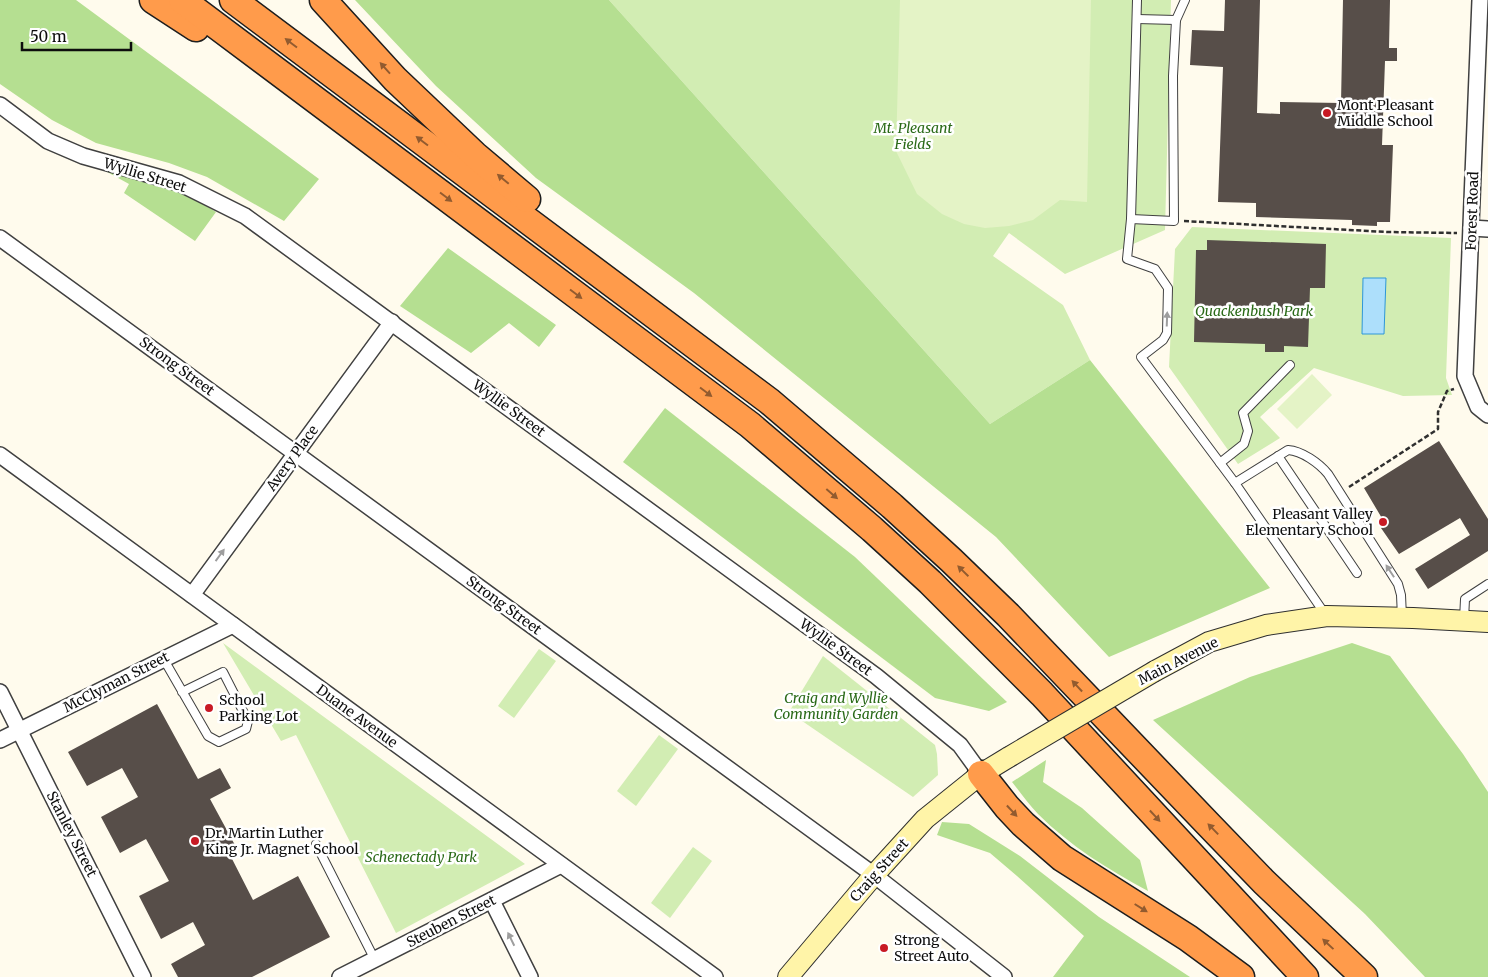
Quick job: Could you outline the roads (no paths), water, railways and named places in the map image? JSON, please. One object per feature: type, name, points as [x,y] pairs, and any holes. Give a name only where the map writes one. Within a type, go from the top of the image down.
[{"type":"highway","points":[[153,0],[421,178]]},
{"type":"highway","points":[[182,0],[750,425],[872,529],[930,582],[1042,694],[1305,977]]},
{"type":"highway","points":[[234,0],[769,401],[892,506],[1008,615],[1252,869],[1364,977]]},
{"type":"highway","points":[[323,0],[395,79],[434,117],[474,155],[555,222],[643,306]]},
{"type":"highway","points":[[981,774],[1023,824],[1062,858],[1188,938],[1241,977]]},
{"type":"highway","points":[[1240,908],[1291,977]]},
{"type":"street","name":"Forest Road","points":[[1480,0],[1464,231],[1465,376],[1478,407],[1488,415]]},
{"type":"street","name":"Wyllie Street","points":[[0,105],[48,141],[83,156],[179,182],[245,216],[876,676],[960,745],[981,774]]},
{"type":"street","points":[[1464,231],[1488,229]]},
{"type":"street","name":"Strong Street","points":[[0,238],[874,875],[1004,977]]},
{"type":"street","name":"Avery Place","points":[[192,595],[392,322]]},
{"type":"street","name":"Duane Avenue","points":[[0,455],[715,977]]},
{"type":"street","name":"Main Avenue","points":[[981,774],[1155,671],[1209,642],[1266,625],[1327,616],[1402,617],[1488,622]]},
{"type":"street","name":"McClyman Street","points":[[0,740],[233,625]]},
{"type":"street","name":"Stanley Street","points":[[0,692],[143,977]]},
{"type":"street","name":"Craig Street","points":[[788,977],[874,875],[925,819],[981,774]]},
{"type":"street","name":"Steuben Street","points":[[340,977],[561,865]]},
{"type":"street","points":[[492,901],[530,977]]},
{"type":"lane","points":[[1137,0],[1131,219],[1127,259],[1155,270],[1168,288],[1167,333],[1163,340],[1142,357],[1235,483],[1327,616]]},
{"type":"lane","points":[[1131,219],[1174,221],[1173,76],[1176,20],[1185,0]]},
{"type":"lane","points":[[1137,19],[1176,20]]},
{"type":"lane","points":[[1220,463],[1244,444],[1248,431],[1243,412],[1290,365]]},
{"type":"lane","points":[[1235,483],[1288,450],[1299,452],[1324,469],[1398,584],[1401,595],[1402,617]]},
{"type":"lane","points":[[1278,456],[1357,573]]},
{"type":"lane","points":[[1464,621],[1465,599],[1488,584]]},
{"type":"lane","points":[[163,658],[182,692],[208,736],[219,742],[246,729],[248,721],[223,672],[182,692]]},
{"type":"lane","points":[[316,844],[375,960]]},
{"type":"water","points":[[1363,278],[1386,278],[1384,334],[1362,334]]},
{"type":"place","name":"Mont Pleasant Middle School","points":[[1327,113]]},
{"type":"place","name":"Pleasant Valley Elementary School","points":[[1383,522]]},
{"type":"place","name":"School Parking Lot","points":[[209,708]]},
{"type":"place","name":"Dr. Martin Luther King Jr. Magnet School","points":[[195,841]]},
{"type":"place","name":"Strong Street Auto","points":[[884,948]]},
{"type":"park label","name":"Mt. Pleasant Fields","points":[[913,136]]},
{"type":"park label","name":"Quackenbush Park","points":[[1254,311]]},
{"type":"park label","name":"Craig and Wyllie Community Garden","points":[[836,706]]},
{"type":"park label","name":"Schenectady Park","points":[[421,857]]}]
